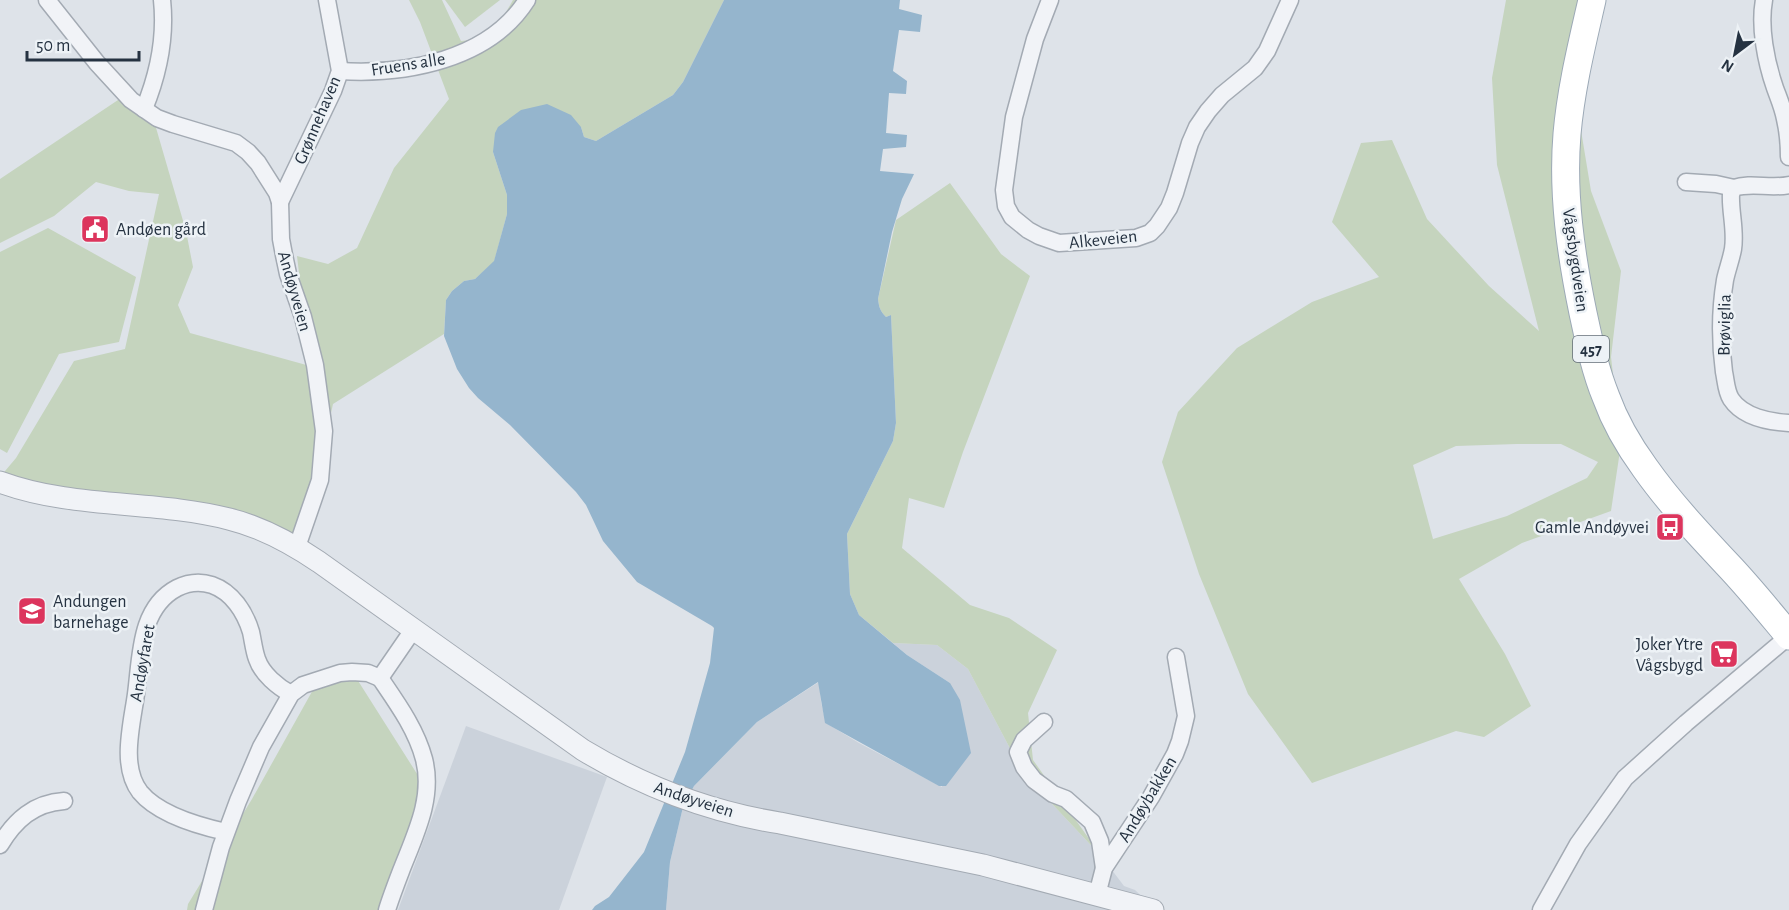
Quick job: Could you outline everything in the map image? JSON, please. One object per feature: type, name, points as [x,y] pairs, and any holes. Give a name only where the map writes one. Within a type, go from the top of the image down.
[{"type":"main road","name":"Vågsbygdveien","points":[[1592,0],[1572,94],[1567,134],[1566,196],[1570,241],[1580,301],[1588,338],[1605,394],[1618,425],[1667,498],[1789,636]]},
{"type":"street","name":"Andøyveien","points":[[47,0],[97,63],[120,89],[144,110],[173,124],[236,143],[258,163],[277,193],[280,202],[284,255],[315,365],[324,431],[320,480],[297,547]]},
{"type":"street","points":[[144,110],[161,47],[164,18],[162,0]]},
{"type":"street","name":"Grønnehaven","points":[[280,202],[333,91],[340,71],[327,0]]},
{"type":"street","name":"Fruens alle","points":[[340,71],[417,66],[457,56],[508,25],[527,0]]},
{"type":"street","name":"Alkeveien","points":[[1050,0],[1035,39],[1014,117],[1004,190],[1006,206],[1012,217],[1028,230],[1059,243],[1136,238],[1150,233],[1157,226],[1176,193],[1190,143],[1197,127],[1222,95],[1255,68],[1267,51],[1290,0]]},
{"type":"street","points":[[1764,0],[1761,14],[1764,42],[1774,87],[1786,122],[1789,157]]},
{"type":"street","points":[[1686,182],[1734,188],[1742,185],[1766,187],[1789,184]]},
{"type":"street","name":"Brøviglia","points":[[1734,188],[1731,203],[1734,216],[1734,239],[1725,280],[1721,319],[1727,392],[1737,406],[1749,413],[1764,420],[1789,423]]},
{"type":"street","name":"Andøyveien","points":[[0,482],[59,496],[187,511],[230,519],[269,532],[297,547],[583,750],[621,772],[694,802],[754,819],[983,866],[1153,910]]},
{"type":"street","name":"Andøyfaret","points":[[226,832],[195,824],[150,802],[139,790],[131,773],[132,729],[143,642],[151,615],[164,597],[182,586],[198,582],[212,585],[225,592],[236,601],[244,615],[257,661],[264,672],[283,690],[291,694]]},
{"type":"street","points":[[380,678],[413,630]]},
{"type":"street","points":[[1541,910],[1578,844],[1625,778],[1789,636]]},
{"type":"street","name":"Andøybakken","points":[[1097,895],[1104,868],[1143,810],[1175,754],[1184,728],[1185,716],[1176,657]]},
{"type":"street","points":[[204,910],[226,832],[261,747],[291,694],[303,685],[340,673],[352,672],[368,673],[380,678],[415,734],[424,759],[428,785],[414,840],[387,910]]},
{"type":"street","name":"Andøybakken","points":[[1044,722],[1024,740],[1018,752],[1024,767],[1042,787],[1066,799],[1092,822],[1100,841],[1104,868]]},
{"type":"street","points":[[0,845],[10,829],[33,809],[55,801],[64,801]]},
{"type":"shaded area","points":[[893,643],[937,645],[968,669],[1023,773],[1102,857],[1124,886],[1135,890],[1156,910],[666,910],[670,862],[683,807],[694,786],[757,722],[819,682],[826,723],[942,787],[950,683]]},
{"type":"shaded area","points":[[466,726],[607,777],[559,910],[398,910]]},
{"type":"green space","points":[[409,0],[442,0],[461,41],[491,38],[513,0],[724,0],[683,82],[673,95],[596,141],[584,137],[581,127],[493,152],[507,195],[507,214],[494,262],[475,279],[464,281],[452,291],[446,300],[444,334],[333,404],[299,547],[258,527],[0,477],[16,458],[74,361],[125,349],[159,194],[129,191],[96,182],[54,216],[0,243],[0,179],[124,96],[152,114],[186,231],[193,267],[178,305],[190,333],[310,366],[297,256],[328,264],[357,248],[394,168],[449,99],[420,22]]},
{"type":"green space","points":[[445,0],[500,0],[465,27]]},
{"type":"green space","points":[[1506,0],[1599,0],[1577,106],[1591,191],[1621,271],[1611,357],[1621,444],[1611,511],[1522,543],[1459,579],[1505,654],[1531,706],[1484,737],[1456,731],[1312,783],[1248,694],[1199,574],[1162,462],[1178,412],[1237,348],[1312,302],[1379,277],[1332,222],[1361,143],[1392,140],[1427,219],[1489,286],[1539,331],[1497,165],[1492,78]],"holes":[[[1561,444],[1598,462],[1587,478],[1507,516],[1433,539],[1413,465],[1456,446]]]},
{"type":"green space","points":[[950,183],[1001,254],[1030,276],[944,508],[909,498],[902,548],[970,605],[1009,618],[1057,650],[1028,713],[1033,760],[1102,857],[1023,773],[968,669],[937,645],[893,643],[859,615],[850,594],[847,534],[893,441],[896,423],[891,315],[886,317],[884,315],[878,299],[896,220]]},
{"type":"green space","points":[[48,228],[136,277],[119,342],[59,354],[7,453],[0,449],[0,252]]},
{"type":"green space","points":[[355,676],[426,788],[394,910],[187,910],[188,904],[252,799],[314,688]]},
{"type":"water","points":[[724,0],[900,0],[899,9],[922,15],[920,32],[899,30],[893,71],[907,81],[906,94],[889,93],[886,133],[907,135],[906,147],[883,149],[880,171],[914,174],[902,199],[892,232],[878,299],[884,315],[886,317],[891,315],[896,423],[893,441],[847,534],[850,594],[859,615],[907,655],[950,683],[960,700],[971,753],[946,786],[939,786],[825,723],[818,682],[757,722],[694,786],[683,807],[670,862],[666,910],[592,910],[609,897],[644,852],[685,752],[710,663],[714,628],[637,582],[603,541],[586,505],[576,492],[510,425],[469,388],[457,369],[444,336],[446,300],[452,291],[464,281],[475,279],[494,261],[507,214],[507,195],[493,152],[498,127],[521,110],[547,104],[571,115],[581,127],[584,137],[596,141],[673,95],[683,82]]},
{"type":"place","name":"Andøen gård","points":[[95,229]]},
{"type":"place","name":"Gamle Andøyvei","points":[[1670,527]]},
{"type":"place","name":"Andungen barnehage","points":[[32,611]]},
{"type":"place","name":"Joker Ytre Vågsbygd","points":[[1724,654]]}]
